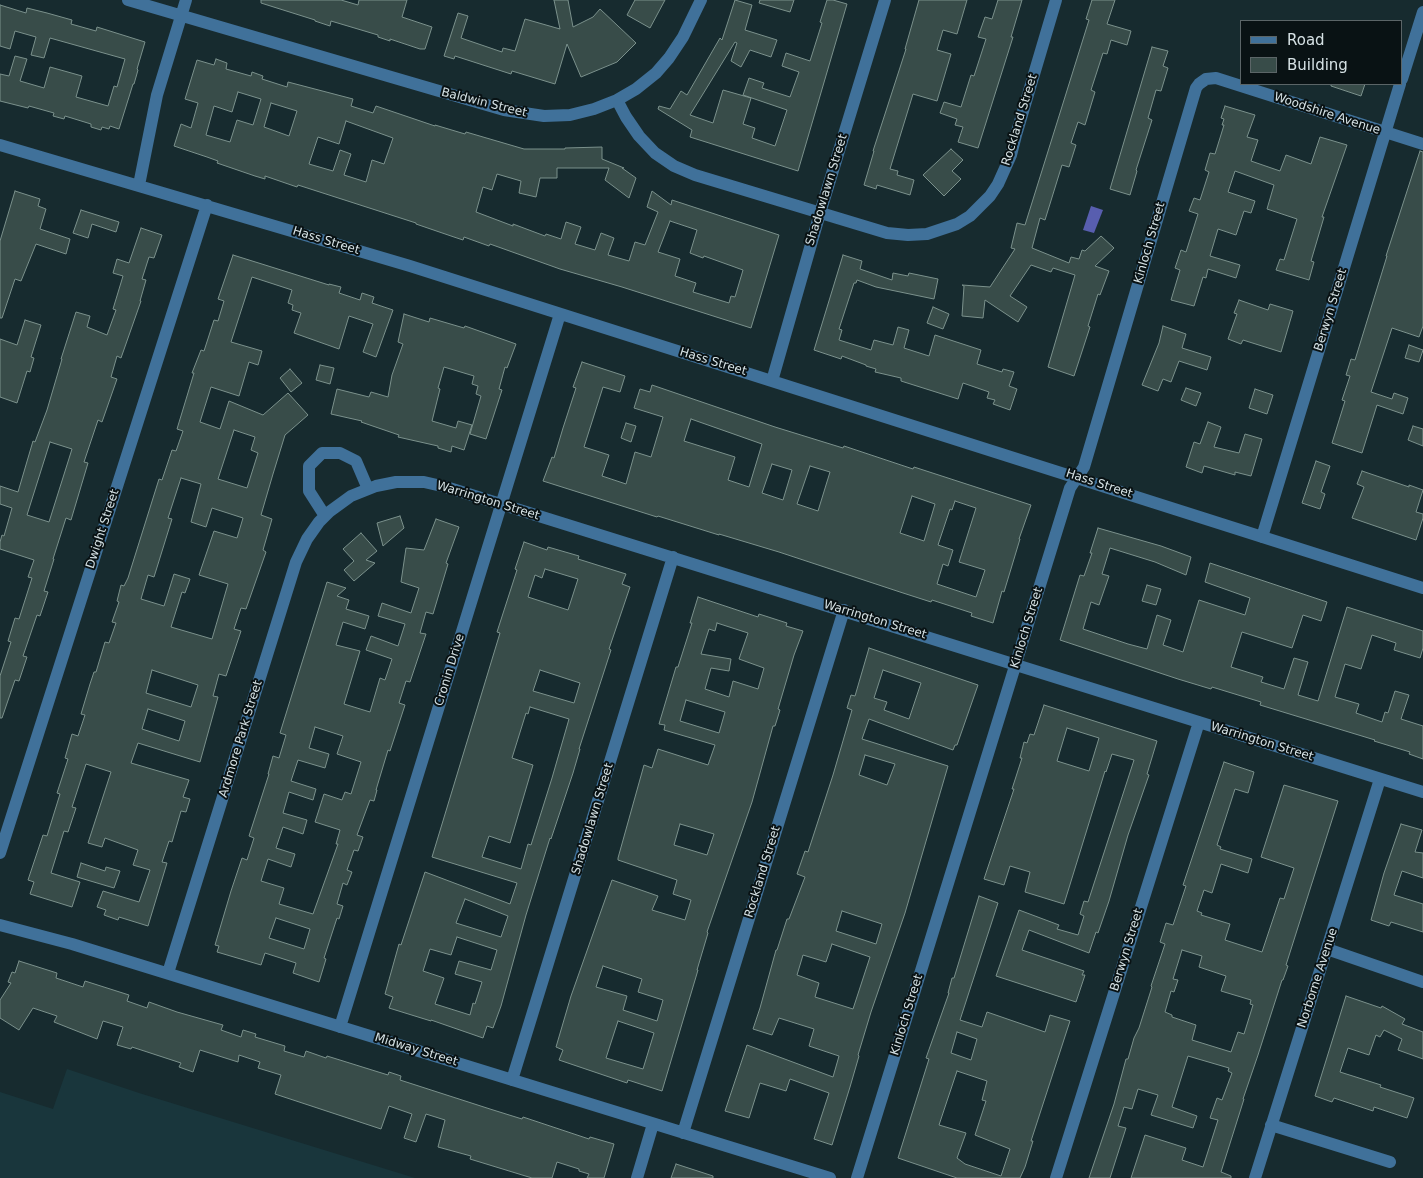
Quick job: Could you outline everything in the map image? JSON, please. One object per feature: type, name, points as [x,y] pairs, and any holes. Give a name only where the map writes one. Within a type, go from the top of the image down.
[{"type":"street","name":"Baldwin Street","points":[[128,0],[519,114],[544,116],[570,115],[594,109],[617,100]]},
{"type":"street","points":[[139,185],[157,95],[186,0]]},
{"type":"street","points":[[701,0],[683,37],[669,58],[656,73],[636,89],[617,100],[626,117],[639,136],[655,153],[674,166],[695,175],[820,213]]},
{"type":"street","name":"Shadowlawn Street","points":[[772,381],[820,213],[885,0]]},
{"type":"street","name":"Rockland Street","points":[[820,213],[887,233],[908,236],[927,234],[957,224],[970,216],[998,184],[1006,168],[1056,0]]},
{"type":"street","points":[[1403,76],[1423,12]]},
{"type":"street","name":"Woodshire Avenue","points":[[1202,82],[1206,79],[1216,78],[1423,144]]},
{"type":"street","name":"Kinloch Street","points":[[856,1178],[1070,488],[1086,460],[1196,88],[1202,82]]},
{"type":"street","name":"Berwyn Street","points":[[1262,537],[1400,85]]},
{"type":"street","name":"Hass Street","points":[[0,145],[207,205],[560,314],[1423,588]]},
{"type":"street","name":"Dwight Street","points":[[0,852],[207,205]]},
{"type":"street","name":"Cronin Drive","points":[[340,1027],[560,314]]},
{"type":"street","points":[[327,514],[308,491],[309,466],[322,453],[340,453],[356,461],[368,489]]},
{"type":"street","name":"Warrington Street","points":[[327,514],[351,496],[376,486],[396,482],[424,482],[446,486],[1423,792]]},
{"type":"street","name":"Ardmore Park Street","points":[[168,973],[296,562],[307,539],[327,514]]},
{"type":"street","name":"Shadowlawn Street","points":[[512,1080],[673,557]]},
{"type":"street","name":"Rockland Street","points":[[683,1133],[844,610]]},
{"type":"street","name":"Berwyn Street","points":[[1056,1178],[1199,722]]},
{"type":"street","name":"Norborne Avenue","points":[[1255,1178],[1380,779]]},
{"type":"street","name":"Midway Street","points":[[0,925],[72,944],[168,973],[830,1178]]},
{"type":"street","points":[[1327,949],[1423,982]]},
{"type":"street","points":[[637,1178],[652,1124]]},
{"type":"street","points":[[1271,1125],[1390,1162]]},
{"type":"shaded area","points":[[67,1069],[415,1178],[0,1178],[0,1092],[53,1109]]},
{"type":"water","points":[[1091,206],[1103,210],[1094,233],[1083,230]]},
{"type":"building","points":[[261,0],[341,0],[358,5],[359,0],[407,0],[402,17],[432,27],[425,49],[420,49],[331,21],[330,26],[261,3]]},
{"type":"building","points":[[554,0],[568,0],[573,27],[593,17],[600,9],[636,43],[617,62],[581,77],[567,44],[555,84],[512,71],[511,74],[455,56],[454,59],[444,56],[458,13],[468,16],[461,38],[502,52],[503,48],[515,51],[525,19],[560,29]]},
{"type":"building","points":[[635,0],[665,0],[650,28],[627,15]]},
{"type":"building","points":[[735,0],[752,5],[745,30],[777,40],[771,57],[750,50],[741,67],[731,61],[737,43],[735,42],[690,115],[713,123],[723,90],[751,98],[743,124],[755,128],[752,138],[775,146],[787,110],[743,95],[749,78],[764,83],[762,88],[790,97],[799,72],[782,66],[786,53],[810,61],[827,0],[847,4],[798,171],[690,137],[692,130],[658,109],[659,106],[670,109],[681,91],[687,95],[720,38],[722,40]]},
{"type":"building","points":[[760,0],[794,0],[790,12],[759,3]]},
{"type":"building","points":[[919,0],[967,0],[957,34],[943,30],[937,50],[951,54],[937,101],[913,94],[890,169],[898,171],[897,175],[914,180],[910,195],[877,185],[876,189],[864,185],[906,49]]},
{"type":"building","points":[[998,0],[1022,0],[1011,37],[1013,37],[978,148],[958,142],[963,127],[955,125],[957,119],[940,113],[944,102],[961,107],[971,75],[974,76],[986,39],[978,37],[985,17],[992,19]]},
{"type":"building","points":[[1092,0],[1115,0],[1107,24],[1131,31],[1127,45],[1111,40],[1107,54],[1103,53],[1091,90],[1095,92],[1085,125],[1078,122],[1071,143],[1076,145],[1069,167],[1062,165],[1045,220],[1040,218],[1032,248],[1069,263],[1071,257],[1079,259],[1082,250],[1085,251],[1101,236],[1114,248],[1095,266],[1109,271],[1100,295],[1098,294],[1088,326],[1090,327],[1074,376],[1048,367],[1075,275],[1053,268],[1051,272],[1031,265],[1010,296],[1027,307],[1018,322],[985,300],[983,318],[962,316],[964,286],[962,285],[990,287],[1015,249],[1011,248],[1017,223],[1025,225],[1089,20],[1086,19]]},
{"type":"building","points":[[0,5],[26,13],[27,8],[47,13],[72,20],[71,24],[96,31],[97,27],[145,42],[119,129],[110,126],[109,129],[102,127],[101,130],[91,127],[91,124],[65,116],[64,119],[53,116],[54,113],[0,101],[0,74],[9,76],[15,56],[27,59],[20,81],[44,88],[50,67],[82,76],[76,97],[108,106],[114,86],[117,87],[125,59],[50,38],[44,58],[31,55],[36,37],[15,31],[10,49],[0,46]]},
{"type":"building","points":[[1152,47],[1168,51],[1163,66],[1168,68],[1161,91],[1156,90],[1148,118],[1152,120],[1130,195],[1110,189]]},
{"type":"building","points":[[216,59],[227,63],[226,69],[251,76],[252,72],[263,76],[262,79],[287,87],[288,82],[353,99],[351,106],[373,113],[376,106],[435,126],[465,134],[466,132],[524,149],[602,147],[602,159],[624,168],[622,168],[636,178],[629,198],[605,180],[609,168],[557,168],[557,178],[540,178],[536,197],[519,193],[521,181],[497,174],[492,190],[483,187],[476,212],[513,226],[513,224],[545,236],[546,234],[561,239],[566,222],[581,227],[575,244],[595,250],[601,233],[614,238],[608,255],[629,261],[635,242],[645,245],[658,212],[647,207],[652,191],[671,205],[672,200],[779,235],[751,328],[560,269],[490,244],[489,246],[464,237],[463,240],[298,185],[297,187],[265,176],[265,179],[255,176],[174,146],[181,124],[191,128],[198,103],[185,99],[197,60],[214,65]],"holes":[[[238,92],[261,99],[253,125],[237,120],[230,142],[206,135],[214,106],[232,112]],[[271,103],[297,111],[289,136],[264,127]],[[346,121],[393,138],[384,164],[372,160],[366,182],[344,175],[351,154],[340,150],[333,171],[309,164],[318,137],[339,144]],[[670,221],[697,230],[690,253],[743,270],[735,297],[731,296],[729,303],[693,292],[696,283],[675,276],[680,259],[658,252]]]},
{"type":"building","points":[[1331,85],[1365,85],[1361,96]]},
{"type":"building","points":[[1225,106],[1255,115],[1247,137],[1258,140],[1251,161],[1280,171],[1286,155],[1311,164],[1320,137],[1347,145],[1322,217],[1324,217],[1311,261],[1314,262],[1309,280],[1276,270],[1280,259],[1284,260],[1297,219],[1267,209],[1274,185],[1235,171],[1228,192],[1255,201],[1251,213],[1244,211],[1236,235],[1218,229],[1210,256],[1240,265],[1236,278],[1208,269],[1206,278],[1203,277],[1194,306],[1171,300],[1180,270],[1175,268],[1181,250],[1186,252],[1198,214],[1189,211],[1194,198],[1200,200],[1209,172],[1205,170],[1210,153],[1215,154],[1224,125],[1222,125],[1224,119],[1221,118]]},
{"type":"building","points":[[951,149],[963,160],[952,171],[961,179],[944,196],[923,175]]},
{"type":"building","points":[[1420,151],[1423,152],[1423,326],[1419,337],[1392,328],[1371,392],[1392,399],[1394,393],[1408,398],[1403,414],[1377,405],[1362,453],[1332,443],[1345,401],[1342,400],[1350,376],[1346,375],[1351,359],[1355,360]]},
{"type":"building","points":[[15,191],[40,199],[38,206],[46,209],[40,229],[70,239],[66,254],[36,244],[21,281],[15,279],[2,318],[0,318],[0,241]]},
{"type":"building","points":[[81,210],[119,222],[116,232],[92,224],[88,238],[73,233]]},
{"type":"building","points":[[141,228],[162,235],[154,258],[149,257],[142,279],[146,280],[141,301],[121,358],[117,356],[111,377],[117,379],[102,422],[98,420],[84,462],[88,463],[71,520],[66,518],[53,559],[44,591],[48,592],[40,616],[37,615],[23,656],[27,657],[19,681],[15,680],[2,718],[0,718],[0,676],[11,642],[8,641],[15,618],[19,619],[32,578],[28,577],[34,560],[0,549],[2,535],[4,536],[12,508],[0,504],[0,486],[18,492],[33,441],[35,442],[47,410],[76,312],[90,316],[87,327],[107,335],[116,310],[113,309],[123,276],[113,273],[117,259],[129,263]],"holes":[[[50,442],[72,449],[49,522],[27,515]]]},
{"type":"building","points":[[233,255],[341,287],[339,293],[360,300],[362,293],[374,297],[372,303],[393,310],[376,357],[363,352],[373,324],[349,316],[339,349],[294,333],[301,313],[292,310],[293,305],[288,303],[292,290],[252,277],[231,342],[262,351],[258,365],[249,362],[239,396],[211,387],[200,422],[220,429],[229,401],[263,415],[288,393],[308,415],[285,435],[261,515],[272,519],[263,550],[266,552],[246,609],[241,608],[234,629],[241,631],[226,676],[219,674],[213,696],[218,697],[200,762],[138,743],[131,763],[189,780],[183,797],[190,799],[186,812],[181,811],[172,842],[169,841],[162,862],[167,863],[148,926],[119,917],[118,920],[104,915],[106,910],[97,907],[103,891],[139,902],[150,870],[133,865],[138,850],[105,838],[102,847],[88,843],[111,772],[86,764],[72,807],[76,808],[68,832],[64,831],[51,873],[80,882],[72,907],[30,894],[34,882],[28,880],[43,835],[47,836],[60,794],[57,793],[68,759],[65,758],[72,734],[78,736],[85,715],[81,714],[94,672],[96,672],[105,642],[109,643],[116,623],[112,622],[119,602],[117,601],[121,585],[124,586],[128,578],[159,479],[162,480],[172,450],[176,451],[183,431],[177,429],[194,373],[192,373],[201,350],[204,351],[214,320],[218,321],[224,301],[218,299]],"holes":[[[234,430],[255,437],[251,450],[258,453],[247,488],[218,479]],[[181,478],[201,484],[191,522],[206,527],[212,508],[243,518],[237,538],[214,531],[199,575],[228,584],[212,639],[171,627],[182,592],[185,593],[190,579],[174,574],[164,606],[141,599],[148,575],[154,577],[172,519],[168,518]],[[152,670],[198,685],[191,707],[146,693]],[[148,709],[185,721],[179,741],[142,729]]]},
{"type":"building","points":[[843,255],[862,261],[860,269],[892,280],[893,273],[908,276],[909,273],[938,279],[934,299],[876,287],[857,280],[854,283],[839,329],[842,330],[839,340],[871,350],[874,340],[893,345],[898,327],[909,330],[904,348],[929,356],[935,335],[981,350],[977,364],[1002,372],[1003,369],[1014,372],[1009,386],[1017,389],[1010,410],[993,404],[995,400],[987,398],[989,392],[963,383],[958,399],[901,381],[901,378],[875,372],[876,369],[842,356],[841,359],[814,350]]},
{"type":"building","points":[[1239,300],[1268,310],[1270,304],[1293,311],[1281,352],[1243,340],[1241,344],[1228,339],[1237,314],[1234,313]]},
{"type":"building","points":[[933,307],[949,314],[943,329],[927,323]]},
{"type":"building","points":[[404,314],[429,322],[430,318],[464,328],[465,326],[516,344],[507,368],[505,367],[499,389],[502,390],[486,439],[470,434],[481,396],[476,394],[478,386],[472,384],[474,376],[444,367],[432,421],[456,428],[458,421],[472,425],[464,450],[452,446],[451,452],[438,448],[438,446],[398,437],[399,435],[362,421],[331,414],[337,389],[369,397],[371,392],[388,397],[392,375],[403,344],[398,342]]},
{"type":"building","points":[[25,320],[41,325],[31,357],[34,358],[30,372],[27,371],[17,403],[0,397],[0,339],[17,345]]},
{"type":"building","points":[[1163,326],[1186,334],[1182,348],[1211,357],[1207,370],[1179,361],[1171,382],[1163,379],[1158,391],[1142,385],[1159,343]]},
{"type":"building","points":[[1409,345],[1423,350],[1419,362],[1405,358]]},
{"type":"building","points":[[582,362],[625,376],[620,392],[603,387],[584,447],[609,455],[602,476],[626,484],[635,452],[651,457],[663,417],[634,408],[640,389],[650,392],[652,385],[775,427],[843,448],[844,446],[913,469],[914,467],[1031,505],[993,623],[971,616],[972,613],[932,600],[931,602],[779,552],[657,517],[543,481],[552,457],[554,458],[576,388],[573,387]],"holes":[[[691,419],[762,444],[749,487],[728,480],[735,457],[684,441]],[[772,464],[792,470],[783,500],[762,493]],[[810,466],[830,472],[818,511],[797,504]],[[912,496],[935,504],[924,541],[900,533]],[[955,501],[976,508],[959,562],[985,570],[976,597],[937,584],[943,564],[948,566],[953,550],[938,545],[950,509],[952,510]]]},
{"type":"building","points":[[320,365],[334,368],[330,384],[316,380]]},
{"type":"building","points":[[290,369],[302,383],[291,392],[280,378]]},
{"type":"building","points":[[1186,388],[1201,393],[1196,406],[1181,400]]},
{"type":"building","points":[[1255,389],[1273,395],[1267,414],[1249,408]]},
{"type":"building","points":[[1208,422],[1221,427],[1214,447],[1239,453],[1245,434],[1262,439],[1251,476],[1235,472],[1235,475],[1204,466],[1202,473],[1186,467],[1194,442],[1200,444]]},
{"type":"building","points":[[626,423],[636,426],[631,442],[621,438]]},
{"type":"building","points":[[1413,426],[1423,429],[1423,446],[1408,440]]},
{"type":"building","points":[[1316,461],[1330,466],[1321,492],[1325,494],[1320,509],[1302,503]]},
{"type":"building","points":[[1362,471],[1423,490],[1416,512],[1423,514],[1423,518],[1416,540],[1352,518],[1364,487],[1357,484]]},
{"type":"building","points":[[400,516],[404,528],[383,546],[377,523]]},
{"type":"building","points":[[436,519],[459,527],[446,563],[448,564],[433,614],[426,612],[420,633],[426,634],[410,682],[406,681],[399,703],[405,705],[390,751],[388,750],[374,801],[370,800],[357,835],[363,837],[358,851],[354,850],[347,870],[352,872],[347,885],[343,883],[337,904],[343,906],[339,919],[337,918],[324,958],[326,959],[319,982],[293,973],[296,963],[265,953],[261,965],[217,952],[219,946],[215,945],[231,891],[242,858],[247,860],[254,838],[249,836],[273,756],[279,758],[286,735],[280,733],[327,582],[346,588],[337,596],[349,600],[346,609],[369,616],[365,629],[343,622],[336,645],[360,651],[344,704],[370,712],[380,678],[385,680],[392,659],[366,650],[371,636],[398,646],[405,624],[378,616],[382,603],[411,613],[419,588],[401,582],[406,548],[424,550]],"holes":[[[315,727],[343,736],[337,754],[361,762],[351,794],[345,792],[342,800],[324,794],[315,822],[340,830],[336,844],[338,844],[313,914],[279,904],[284,888],[261,881],[268,859],[291,867],[295,854],[276,848],[283,827],[303,834],[307,820],[283,813],[289,792],[313,800],[316,789],[291,781],[298,760],[325,768],[329,754],[309,748]],[[276,918],[310,929],[304,949],[269,938]]]},
{"type":"building","points":[[1098,528],[1161,546],[1191,557],[1186,575],[1155,562],[1110,548],[1102,574],[1109,576],[1099,605],[1091,602],[1083,629],[1128,644],[1147,649],[1157,615],[1171,620],[1163,645],[1183,652],[1199,600],[1245,615],[1250,598],[1205,582],[1210,563],[1327,602],[1321,621],[1303,615],[1292,648],[1242,632],[1231,667],[1263,677],[1261,682],[1284,689],[1294,658],[1308,662],[1298,695],[1318,701],[1347,607],[1423,631],[1423,648],[1420,658],[1394,650],[1396,643],[1372,635],[1361,669],[1345,664],[1335,697],[1359,704],[1356,713],[1382,722],[1385,712],[1388,713],[1395,691],[1409,695],[1401,719],[1423,726],[1423,759],[1409,754],[1410,752],[1375,740],[1260,705],[1261,702],[1178,679],[1060,640],[1080,575],[1084,576],[1092,553],[1090,553]]},
{"type":"building","points":[[361,533],[377,551],[366,560],[375,563],[354,581],[344,570],[354,561],[343,549]]},
{"type":"building","points":[[524,542],[547,550],[548,547],[579,556],[578,559],[626,574],[622,584],[630,587],[609,649],[611,650],[573,773],[526,915],[501,1006],[493,1028],[487,1026],[483,1038],[389,1008],[393,997],[385,994],[399,944],[401,945],[425,872],[510,904],[517,883],[432,857],[500,633],[497,632],[517,570],[515,569]],"holes":[[[545,569],[578,579],[568,610],[528,597],[535,575],[542,578]],[[540,670],[580,683],[574,703],[533,691]],[[530,707],[569,719],[531,845],[528,844],[521,869],[482,857],[489,836],[510,843],[533,765],[512,758],[526,713],[528,714]],[[465,899],[508,916],[501,937],[456,923]],[[457,937],[497,950],[491,970],[459,961],[455,974],[482,982],[470,1015],[435,1004],[444,978],[423,971],[430,949],[451,955]]]},
{"type":"building","points":[[1147,585],[1161,589],[1156,605],[1142,601]]},
{"type":"building","points":[[698,597],[758,617],[759,614],[787,623],[786,626],[803,631],[794,655],[778,709],[780,710],[775,726],[773,726],[752,802],[707,932],[698,970],[662,1091],[628,1080],[627,1083],[559,1060],[563,1050],[556,1047],[571,996],[612,880],[658,896],[652,910],[685,920],[691,900],[673,894],[677,880],[618,860],[618,858],[644,765],[652,768],[658,749],[708,765],[715,745],[664,730],[665,725],[659,724],[676,667],[678,667],[692,623],[690,623]],"holes":[[[717,623],[748,633],[739,659],[764,668],[758,689],[733,681],[729,697],[705,689],[711,668],[729,671],[731,659],[701,654],[709,629],[715,631]],[[686,700],[725,712],[719,733],[680,721]],[[680,824],[714,834],[707,855],[674,845]],[[603,966],[642,979],[638,992],[663,1000],[657,1021],[623,1010],[627,996],[596,987]],[[618,1021],[654,1033],[643,1069],[606,1058]]]},
{"type":"building","points":[[869,648],[978,685],[957,745],[955,745],[953,750],[869,719],[862,739],[948,766],[905,913],[871,1012],[832,1145],[814,1139],[829,1093],[790,1079],[786,1091],[760,1083],[749,1118],[725,1111],[747,1045],[833,1077],[839,1056],[809,1046],[814,1029],[779,1018],[772,1035],[753,1029],[776,950],[805,877],[797,874],[805,851],[808,852],[833,775],[852,710],[847,708],[851,695],[855,696]],"holes":[[[883,670],[921,683],[909,719],[884,710],[887,702],[874,698]],[[865,755],[895,764],[887,785],[859,775]],[[842,911],[882,924],[876,944],[836,931]],[[832,944],[870,957],[853,1009],[815,997],[819,983],[797,975],[803,955],[826,962]]]},
{"type":"building","points":[[1044,705],[1157,741],[1147,774],[1149,775],[1128,835],[1109,901],[1089,953],[1029,930],[1022,950],[1084,971],[1082,975],[1085,975],[1076,1002],[996,976],[1019,910],[1059,925],[1057,929],[1078,935],[1084,916],[1080,914],[1084,901],[1088,902],[1134,760],[1112,754],[1064,904],[1025,892],[1030,872],[1010,866],[1004,885],[984,879],[1014,789],[1012,789],[1022,758],[1020,758],[1024,742],[1027,743],[1030,734],[1034,735]],"holes":[[[1067,728],[1099,738],[1089,771],[1057,761]]]},
{"type":"building","points":[[1224,762],[1254,772],[1248,793],[1235,789],[1217,845],[1221,847],[1220,849],[1252,859],[1248,873],[1221,864],[1212,893],[1204,890],[1197,911],[1202,913],[1201,915],[1230,924],[1225,940],[1262,952],[1280,898],[1284,899],[1294,868],[1261,857],[1284,785],[1338,801],[1286,965],[1288,966],[1243,1099],[1221,1172],[1231,1176],[1231,1178],[1131,1178],[1145,1135],[1186,1148],[1182,1160],[1203,1167],[1218,1120],[1210,1118],[1217,1098],[1222,1100],[1232,1073],[1228,1071],[1229,1068],[1188,1056],[1172,1107],[1197,1116],[1193,1128],[1151,1115],[1158,1095],[1138,1089],[1132,1109],[1124,1107],[1118,1126],[1126,1128],[1110,1178],[1089,1178],[1114,1104],[1126,1059],[1128,1059],[1139,1028],[1165,944],[1160,942],[1166,923],[1173,925],[1186,886],[1183,885]],"holes":[[[1182,950],[1202,956],[1199,967],[1226,976],[1221,991],[1251,1000],[1250,1004],[1253,1005],[1244,1034],[1238,1032],[1231,1052],[1192,1040],[1196,1025],[1172,1017],[1172,1015],[1165,1012],[1171,991],[1174,992],[1178,980],[1173,979]]]},
{"type":"building","points":[[1401,824],[1422,830],[1415,852],[1423,853],[1423,878],[1402,871],[1394,895],[1423,904],[1423,932],[1391,922],[1389,926],[1371,920],[1384,873]]},
{"type":"building","points":[[81,863],[105,871],[106,867],[120,871],[114,888],[77,877]]},
{"type":"building","points":[[979,896],[998,903],[960,1020],[982,1027],[987,1012],[1045,1032],[1050,1015],[1070,1021],[1020,1178],[957,1178],[898,1158],[929,1059],[926,1058],[949,993],[952,978],[954,978]],"holes":[[[957,1032],[977,1039],[971,1060],[951,1053]],[[957,1071],[987,1081],[982,1100],[986,1101],[975,1135],[1010,1149],[1001,1176],[965,1164],[957,1158],[966,1133],[939,1125]]]},
{"type":"building","points":[[19,961],[57,973],[56,978],[83,987],[85,981],[129,995],[127,1001],[147,1008],[149,1002],[223,1025],[221,1030],[241,1037],[243,1030],[256,1034],[255,1037],[285,1046],[284,1051],[304,1057],[306,1051],[388,1075],[389,1072],[401,1076],[400,1080],[490,1109],[522,1119],[523,1117],[589,1139],[590,1137],[614,1144],[604,1178],[587,1178],[589,1174],[557,1162],[552,1178],[532,1178],[470,1159],[471,1156],[438,1147],[445,1120],[426,1114],[416,1142],[404,1138],[412,1114],[389,1106],[381,1129],[275,1094],[281,1075],[258,1068],[260,1062],[239,1055],[238,1062],[200,1050],[193,1072],[179,1067],[181,1063],[132,1047],[131,1049],[117,1045],[123,1027],[103,1021],[97,1039],[54,1022],[57,1016],[33,1008],[19,1030],[0,1018],[0,1000],[11,983],[8,982],[12,972],[15,973]]},
{"type":"building","points":[[1346,996],[1381,1008],[1382,1006],[1405,1019],[1402,1024],[1423,1032],[1423,1059],[1398,1050],[1402,1039],[1384,1030],[1380,1037],[1376,1035],[1369,1055],[1348,1048],[1340,1072],[1414,1098],[1407,1118],[1374,1107],[1373,1111],[1334,1098],[1332,1102],[1315,1096]]},
{"type":"building","points":[[676,1164],[713,1176],[713,1178],[671,1178]]}]
